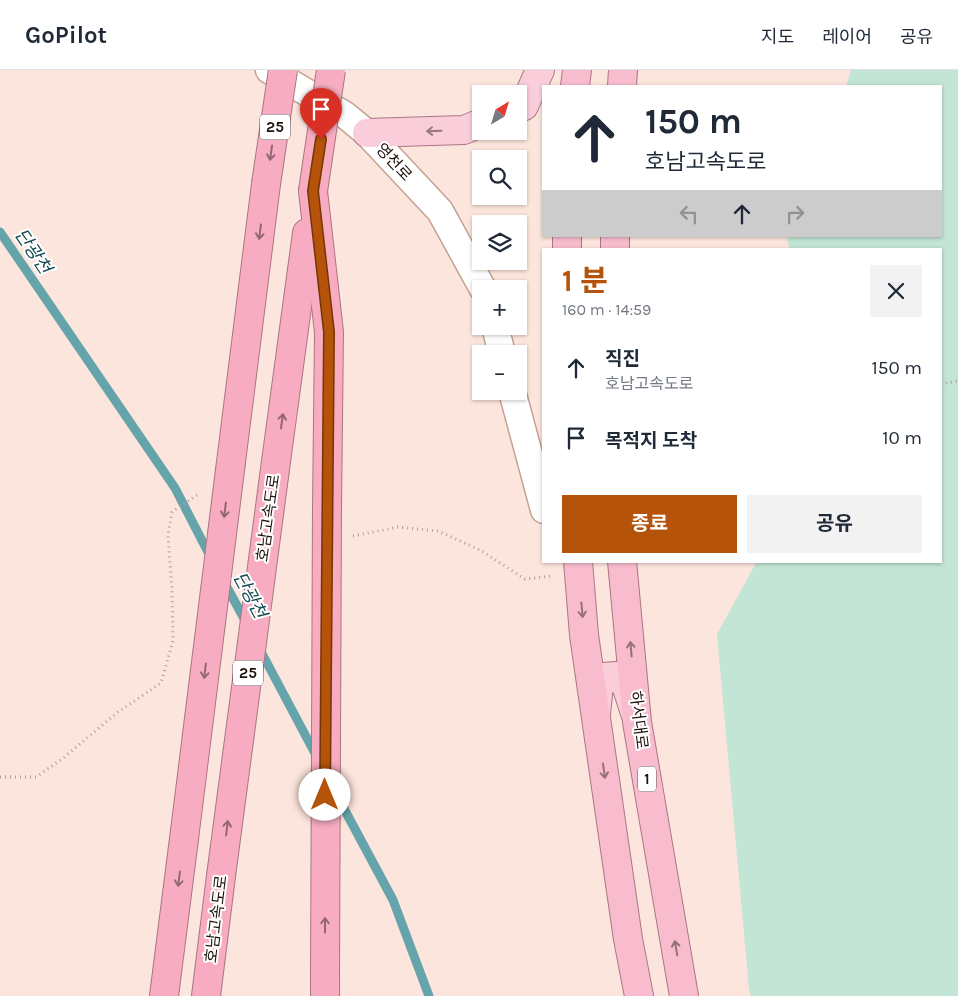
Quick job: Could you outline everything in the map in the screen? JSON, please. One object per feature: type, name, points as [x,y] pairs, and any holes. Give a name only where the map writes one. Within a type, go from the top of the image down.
[{"type":"highway","name":"25","points":[[164,996],[266,184],[283,70]]},
{"type":"highway","name":"호남고속도로","points":[[206,996],[275,469],[331,70]]},
{"type":"highway","points":[[575,85],[577,70]]},
{"type":"highway","points":[[622,85],[623,70]]},
{"type":"highway","name":"25","points":[[313,191],[329,332],[325,985]]},
{"type":"highway","name":"하서대로","points":[[622,563],[637,722],[684,996]]},
{"type":"highway","points":[[579,567],[584,635],[628,939],[639,996]]},
{"type":"main road","points":[[528,97],[540,70]]},
{"type":"main road","points":[[367,133],[464,130],[472,127]]},
{"type":"main road","points":[[596,714],[599,686],[604,677],[616,676],[626,686],[637,722]]},
{"type":"street","name":"영천로","points":[[269,70],[345,115],[367,133],[440,211],[478,280]]},
{"type":"street","points":[[514,400],[542,503]]},
{"type":"path","points":[[942,384],[958,381]]},
{"type":"path","points":[[0,777],[36,777],[62,759],[118,712],[161,683],[173,641],[168,536],[172,512],[197,495],[206,498]]},
{"type":"path","points":[[350,536],[398,527],[438,531],[480,550],[525,579],[579,567]]},
{"type":"green space","points":[[851,70],[958,70],[958,996],[751,996],[749,989],[717,634],[756,563],[942,563],[942,248],[790,248],[787,240],[788,237],[942,237],[942,85],[846,85]]},
{"type":"waterway","name":"단광천","points":[[0,232],[175,488],[211,558]]},
{"type":"waterway","name":"단광천","points":[[223,580],[247,624]]},
{"type":"waterway","name":"단광천","points":[[258,646],[318,759]]},
{"type":"waterway","name":"단광천","points":[[334,790],[393,900],[429,996]]},
{"type":"route","points":[[321,139],[313,191],[329,332],[325,795]]}]
